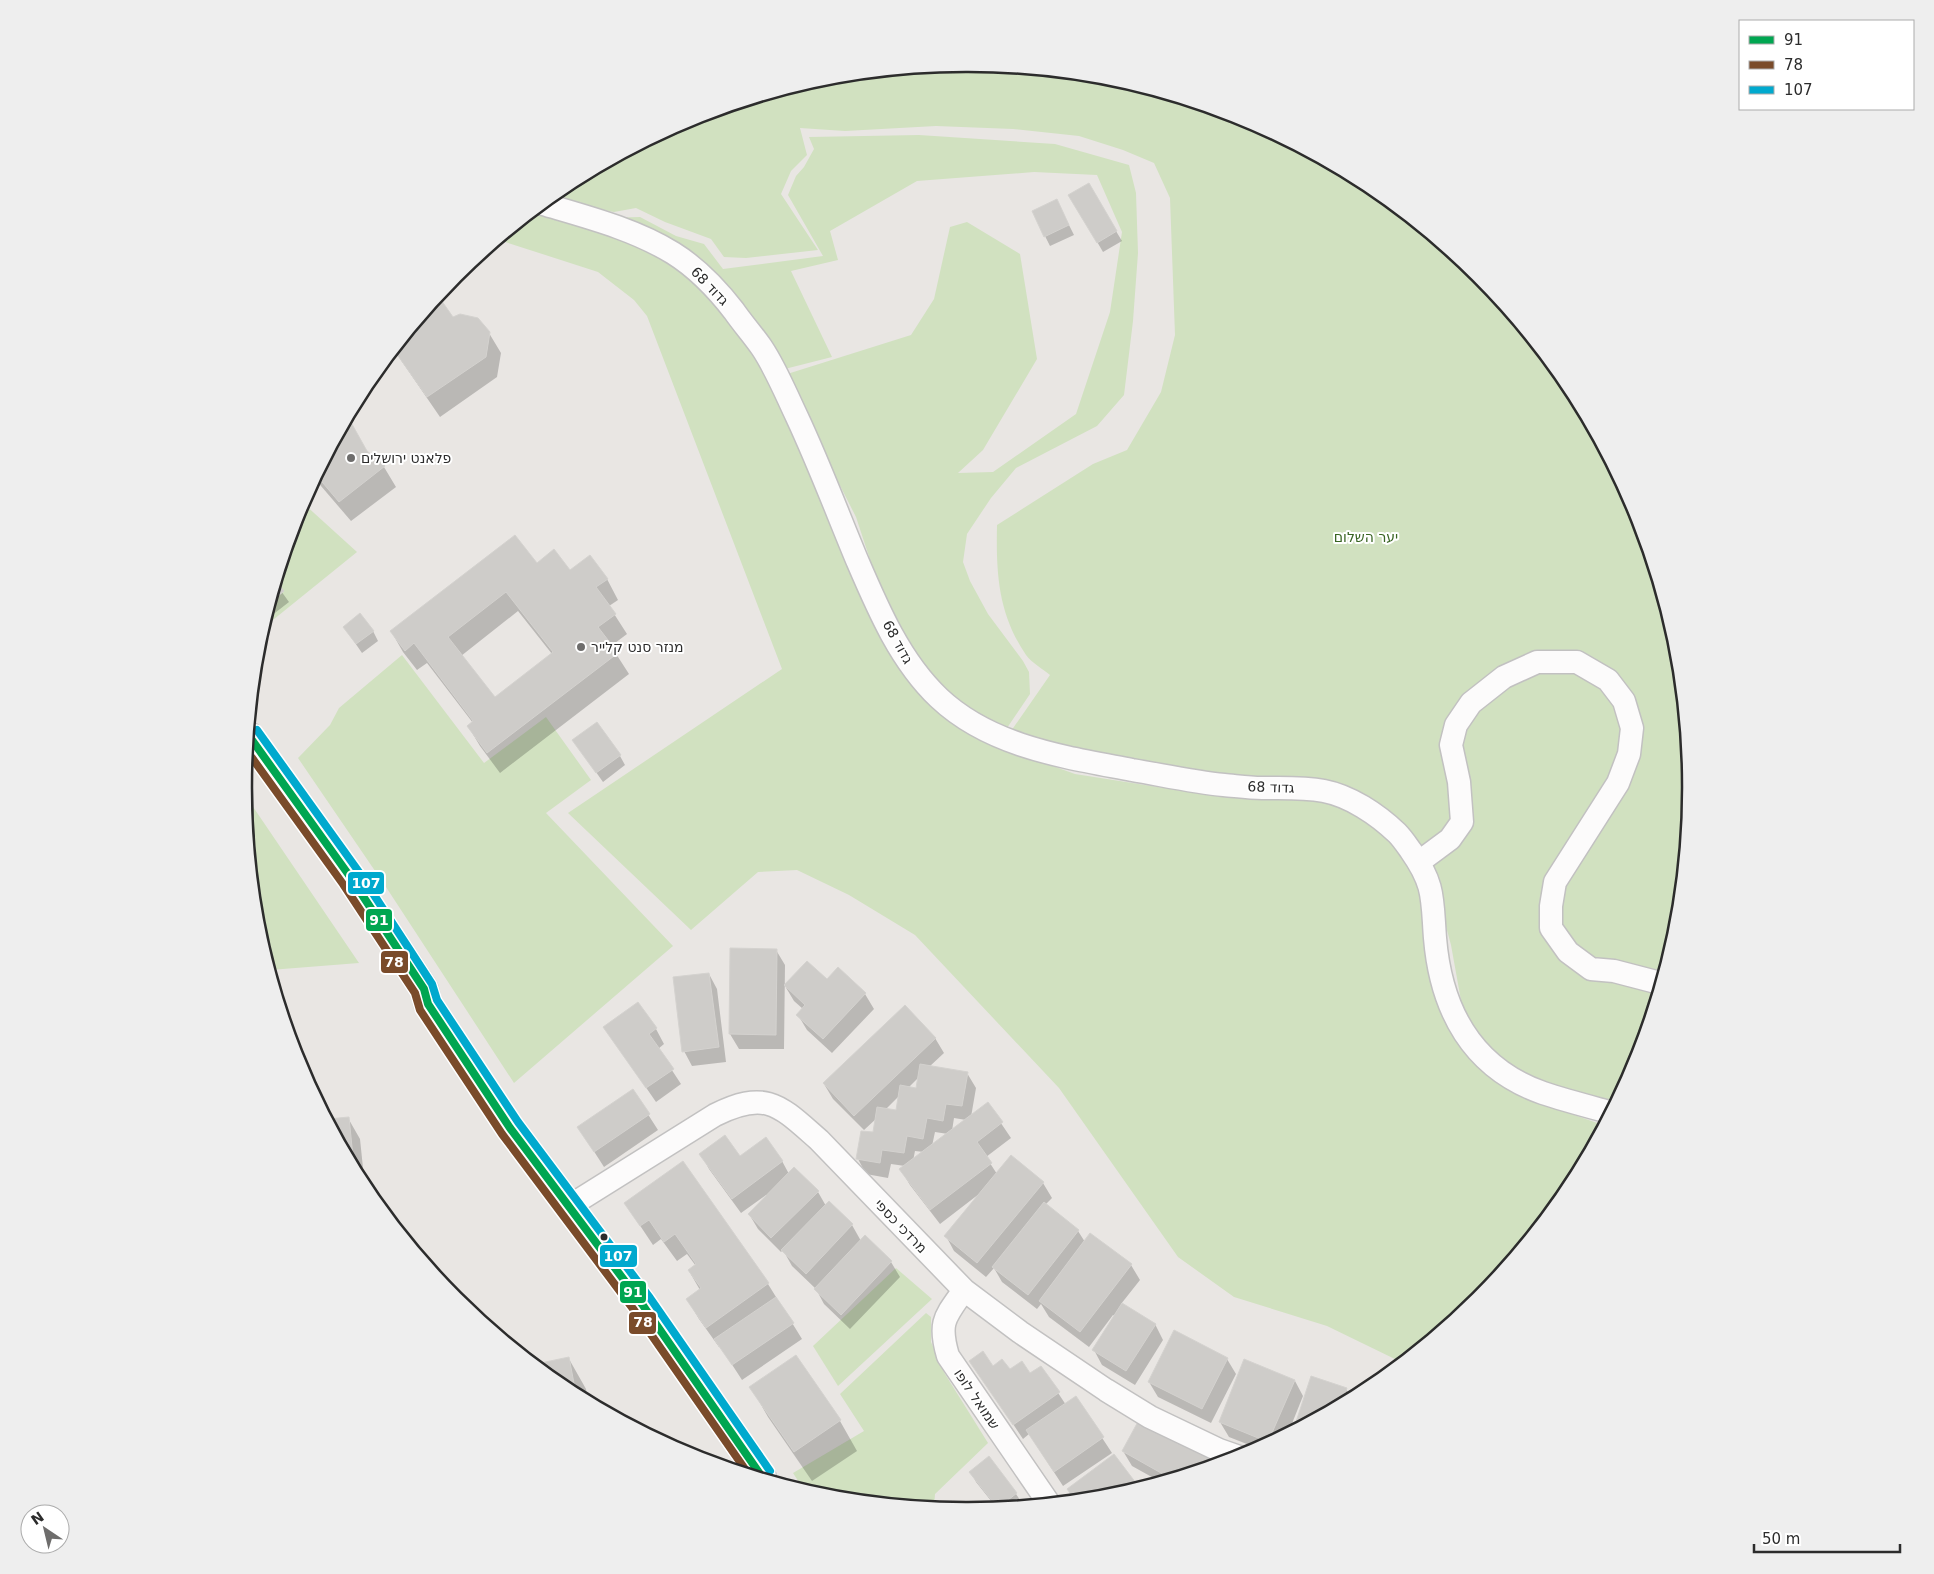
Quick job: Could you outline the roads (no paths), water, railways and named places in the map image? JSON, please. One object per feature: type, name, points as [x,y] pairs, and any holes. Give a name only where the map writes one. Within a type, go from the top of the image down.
[{"type":"street","name":"גדוד 68","points":[[551,206],[599,220],[671,252],[702,275],[724,298],[764,350],[810,445],[870,591],[911,666],[937,697],[955,712],[981,728],[1043,752],[1205,783],[1258,788],[1296,788],[1327,791],[1372,812],[1400,835],[1419,862],[1430,883],[1434,904],[1435,941],[1445,994],[1460,1027],[1471,1043],[1488,1062],[1540,1092],[1604,1111]]},
{"type":"street","points":[[1419,862],[1450,840],[1462,822],[1459,782],[1451,745],[1456,725],[1471,703],[1504,677],[1537,662],[1577,662],[1608,680],[1624,701],[1632,728],[1629,754],[1618,783],[1556,882],[1551,906],[1552,928],[1568,952],[1591,969],[1614,970],[1655,981]]},
{"type":"street","points":[[254,743],[351,878],[424,989],[428,1004],[510,1128],[653,1320],[757,1470]]},
{"type":"street","points":[[253,772],[406,992],[428,1004]]},
{"type":"street","name":"מרדכי כספי","points":[[568,1207],[715,1115],[740,1104],[762,1102],[779,1108],[794,1118],[819,1140],[964,1290],[1020,1332],[1106,1390],[1150,1417],[1226,1452]]},
{"type":"street","name":"שמואל לופו","points":[[964,1290],[945,1316],[943,1338],[948,1356],[1044,1497]]},
{"type":"place","name":"פלאנט ירושלים","points":[[351,458]]},
{"type":"place","name":"מנזר סנט קלייר","points":[[581,647]]},
{"type":"park label","name":"יער השלום","points":[[1366,537]]}]
